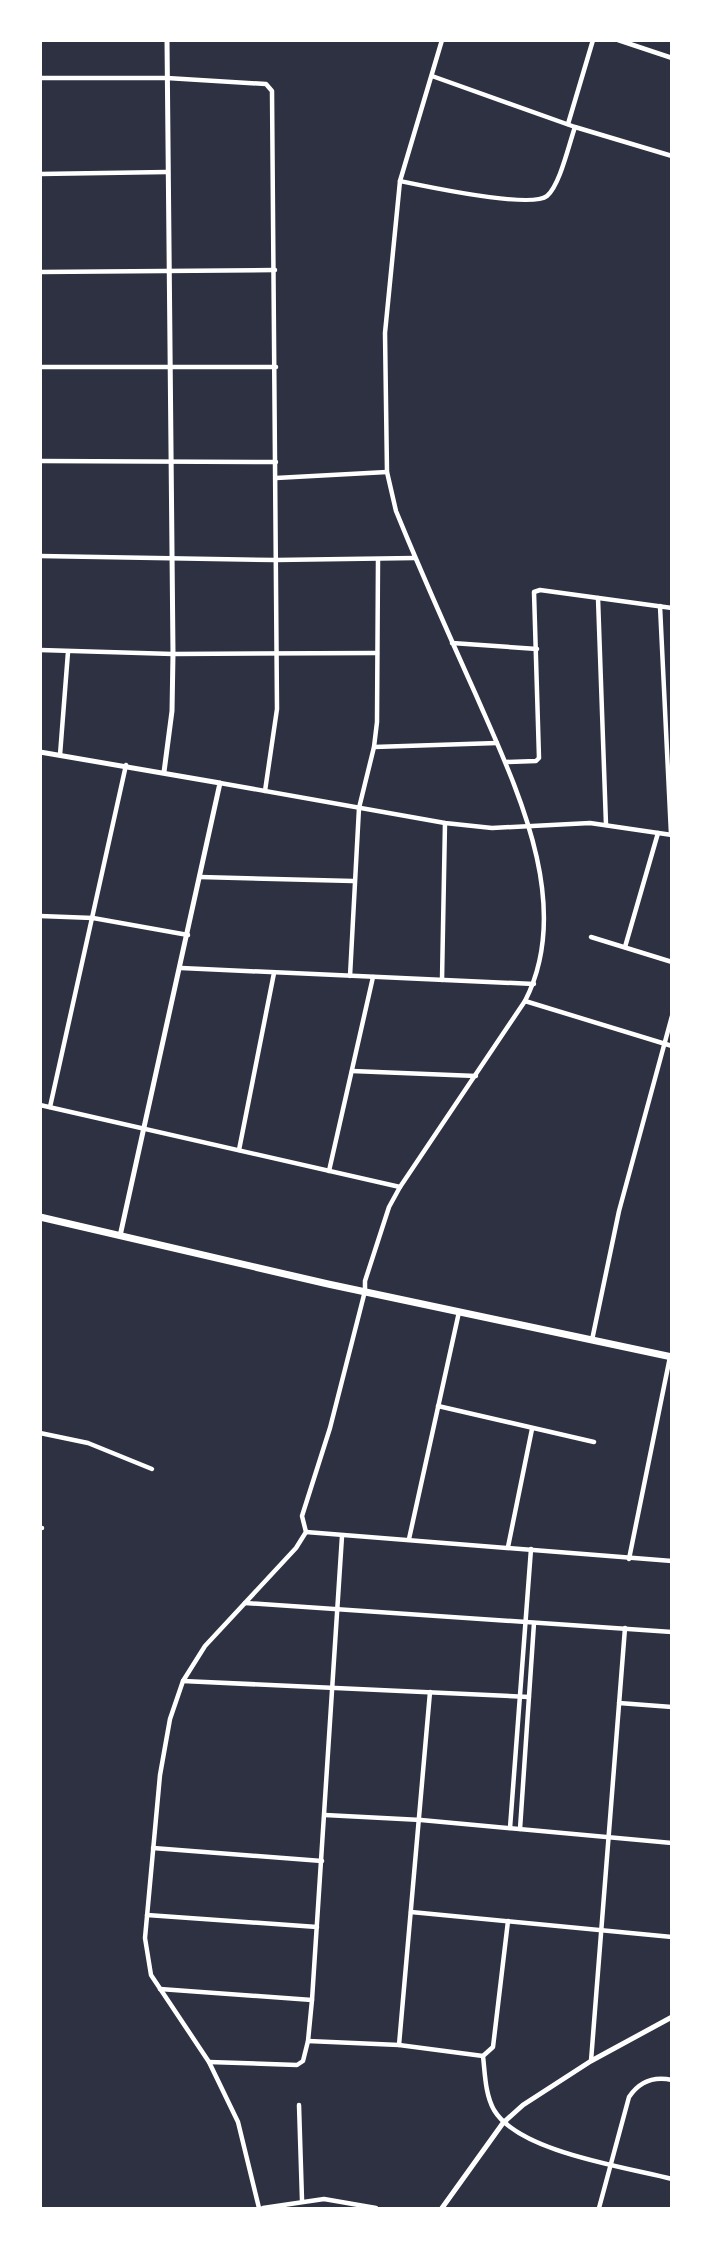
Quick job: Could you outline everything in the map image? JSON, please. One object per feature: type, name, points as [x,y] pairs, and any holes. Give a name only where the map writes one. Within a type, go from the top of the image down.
[{"type":"main road","points":[[40,1217],[459,1312],[671,1357]]},
{"type":"street","points":[[164,772],[172,711],[173,654],[167,270],[167,40]]},
{"type":"street","points":[[376,2208],[324,2199],[302,2200],[261,2208],[244,2140],[209,2062],[151,1975],[145,1938],[157,1795],[170,1719],[183,1681],[206,1646],[296,1548],[306,1532],[302,1516],[330,1428],[365,1291],[365,1281],[389,1207],[400,1187],[525,1001],[534,984],[540,955],[542,882],[531,828],[506,762],[415,558],[396,511],[387,472],[385,333],[400,181],[442,40]]},
{"type":"street","points":[[568,124],[593,40]]},
{"type":"street","points":[[618,40],[672,57]]},
{"type":"street","points":[[432,76],[575,127],[672,156]]},
{"type":"street","points":[[40,78],[166,78],[266,84],[272,89],[277,709],[265,791]]},
{"type":"street","points":[[400,181],[482,196],[539,200],[548,195],[554,186],[575,127]]},
{"type":"street","points":[[40,174],[167,172]]},
{"type":"street","points":[[40,272],[275,270]]},
{"type":"street","points":[[40,367],[276,367]]},
{"type":"street","points":[[40,461],[276,462]]},
{"type":"street","points":[[276,478],[387,472]]},
{"type":"street","points":[[40,556],[276,560],[415,558]]},
{"type":"street","points":[[350,976],[353,881],[359,808],[378,722],[378,560]]},
{"type":"street","points":[[506,762],[536,761],[539,758],[534,592],[540,590],[672,608]]},
{"type":"street","points":[[598,598],[606,825]]},
{"type":"street","points":[[40,752],[126,765],[446,824],[492,828],[531,828],[566,823],[606,825],[671,835],[660,606]]},
{"type":"street","points":[[452,643],[537,650]]},
{"type":"street","points":[[40,650],[173,654],[377,653]]},
{"type":"street","points":[[60,755],[68,652]]},
{"type":"street","points":[[374,747],[497,743]]},
{"type":"street","points":[[50,1107],[126,765]]},
{"type":"street","points":[[120,1236],[181,969],[220,783]]},
{"type":"street","points":[[442,980],[446,824]]},
{"type":"street","points":[[625,947],[658,833]]},
{"type":"street","points":[[200,877],[353,881]]},
{"type":"street","points":[[40,916],[93,918],[188,935]]},
{"type":"street","points":[[591,938],[672,962]]},
{"type":"street","points":[[181,969],[534,984]]},
{"type":"street","points":[[239,1150],[274,973]]},
{"type":"street","points":[[329,1171],[373,977]]},
{"type":"street","points":[[525,1001],[672,1046]]},
{"type":"street","points":[[592,1340],[619,1211],[672,1016]]},
{"type":"street","points":[[352,1071],[476,1076]]},
{"type":"street","points":[[40,1105],[400,1187]]},
{"type":"street","points":[[409,1539],[459,1312]]},
{"type":"street","points":[[629,1559],[671,1357]]},
{"type":"street","points":[[438,1406],[594,1442]]},
{"type":"street","points":[[508,1547],[532,1429]]},
{"type":"street","points":[[40,1433],[88,1443],[152,1469]]},
{"type":"street","points":[[306,1532],[672,1561]]},
{"type":"street","points":[[209,2062],[299,2065],[303,2061],[308,2041],[312,2000],[342,1536]]},
{"type":"street","points":[[510,1828],[531,1549]]},
{"type":"street","points":[[245,1603],[672,1632]]},
{"type":"street","points":[[520,1828],[534,1623]]},
{"type":"street","points":[[591,2061],[625,1628]]},
{"type":"street","points":[[183,1681],[529,1697]]},
{"type":"street","points":[[399,2045],[421,1820],[430,1692]]},
{"type":"street","points":[[619,1703],[672,1707]]},
{"type":"street","points":[[325,1815],[421,1820],[672,1843]]},
{"type":"street","points":[[153,1848],[322,1861]]},
{"type":"street","points":[[411,1912],[672,1937]]},
{"type":"street","points":[[147,1915],[317,1927]]},
{"type":"street","points":[[308,2041],[399,2045],[483,2056],[493,2047],[508,1921]]},
{"type":"street","points":[[160,1989],[312,2000]]},
{"type":"street","points":[[442,2208],[503,2122],[523,2105],[591,2061],[672,2017]]},
{"type":"street","points":[[483,2056],[489,2098],[503,2122],[538,2145],[672,2179]]},
{"type":"street","points":[[599,2208],[629,2097],[644,2083],[660,2077],[672,2080]]},
{"type":"street","points":[[299,2105],[302,2200]]}]
